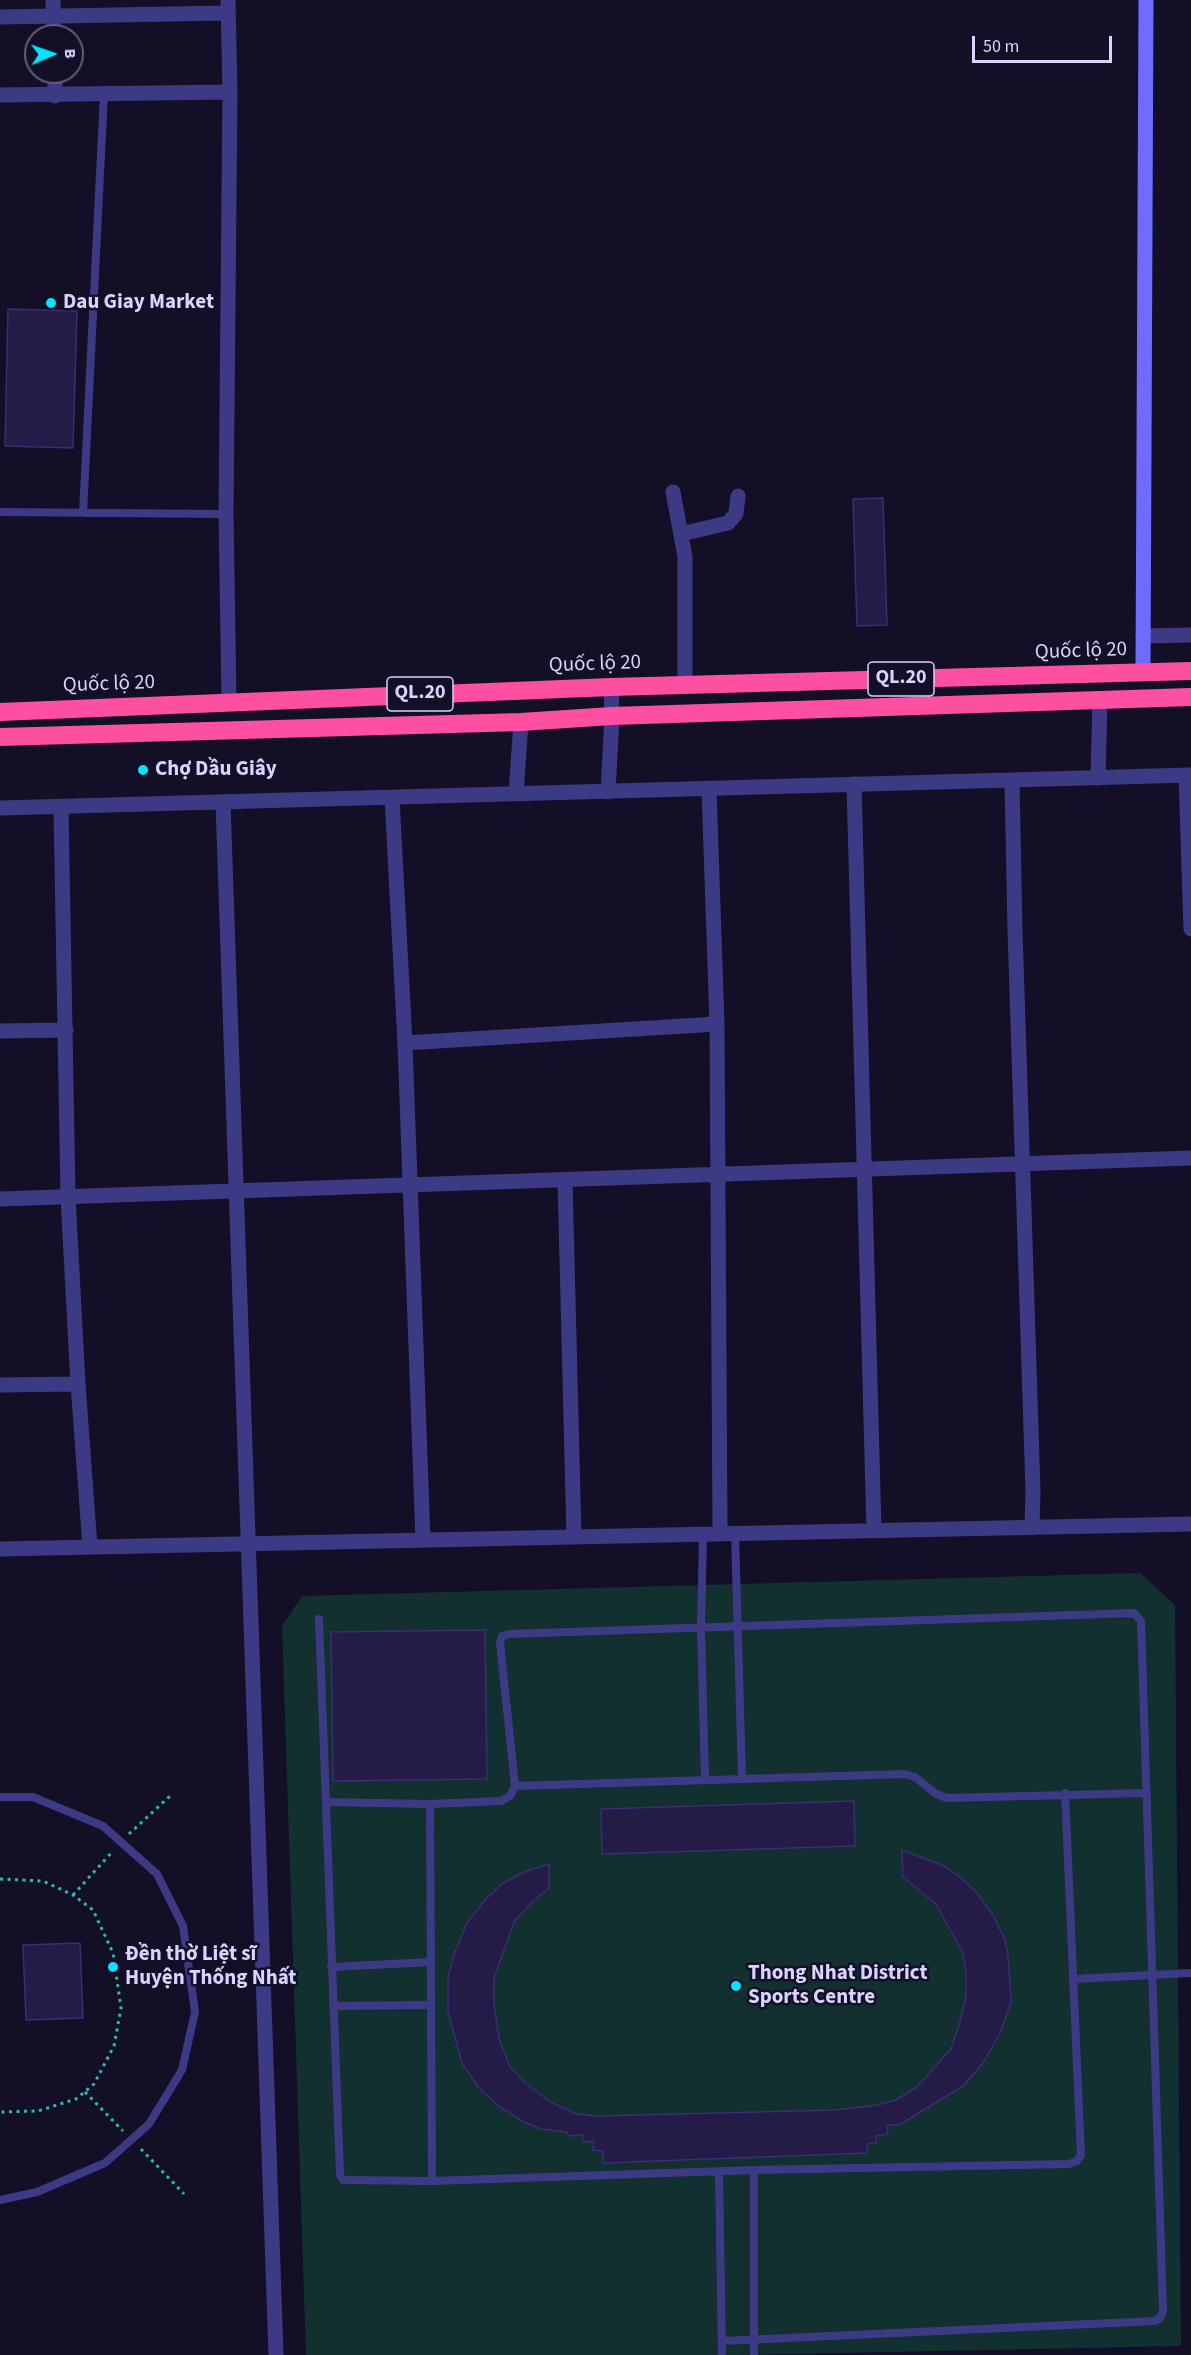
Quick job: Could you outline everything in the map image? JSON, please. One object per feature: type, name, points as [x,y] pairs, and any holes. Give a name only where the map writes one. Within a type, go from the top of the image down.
[{"type":"highway","name":"Quốc lộ 20","points":[[0,712],[685,684],[1191,671]]},
{"type":"highway","name":"QL.20","points":[[1,737],[521,722],[612,716],[1191,697]]},
{"type":"street","points":[[53,0],[53,24]]},
{"type":"street","points":[[1143,672],[1146,0]]},
{"type":"street","points":[[0,17],[53,17],[228,6],[230,92],[226,514],[229,702]]},
{"type":"street","points":[[54,84],[55,96]]},
{"type":"street","points":[[0,95],[230,92]]},
{"type":"street","points":[[673,492],[685,557],[685,684]]},
{"type":"street","points":[[681,534],[728,523],[736,514],[738,496]]},
{"type":"street","points":[[1143,636],[1191,635]]},
{"type":"street","points":[[608,792],[612,716],[611,687]]},
{"type":"street","points":[[1098,777],[1100,699]]},
{"type":"street","points":[[516,795],[521,722]]},
{"type":"street","points":[[0,808],[1189,775],[1191,929]]},
{"type":"street","points":[[1012,780],[1033,1491],[1032,1527]]},
{"type":"street","points":[[854,784],[874,1531]]},
{"type":"street","points":[[709,789],[717,1024],[717,1174],[727,1532]]},
{"type":"street","points":[[392,798],[405,1043],[423,1540]]},
{"type":"street","points":[[223,803],[276,2355]]},
{"type":"street","points":[[61,807],[68,1197],[90,1547]]},
{"type":"street","points":[[405,1043],[717,1024]]},
{"type":"street","points":[[0,1031],[66,1030]]},
{"type":"street","points":[[0,1199],[1191,1158]]},
{"type":"street","points":[[565,1179],[574,1537]]},
{"type":"street","points":[[0,1385],[78,1384]]},
{"type":"street","points":[[0,1549],[1191,1524]]},
{"type":"lane","points":[[83,513],[104,94]]},
{"type":"lane","points":[[0,512],[226,514]]},
{"type":"lane","points":[[727,1532],[737,1627],[742,1778]]},
{"type":"lane","points":[[702,1534],[700,1628],[705,1780]]},
{"type":"lane","points":[[326,1802],[501,1801],[510,1796],[515,1786],[500,1643],[502,1636],[509,1634],[1134,1614],[1140,1621],[1143,1636],[1163,2311],[1160,2318],[1155,2321],[722,2341]]},
{"type":"lane","points":[[319,1619],[340,2175],[343,2180],[432,2181],[754,2170],[1069,2164],[1077,2161],[1080,2154],[1065,1794]]},
{"type":"lane","points":[[515,1786],[904,1774],[915,1777],[935,1794],[946,1798],[1147,1793]]},
{"type":"lane","points":[[0,1797],[33,1797],[103,1826],[157,1874],[183,1926],[195,2012],[182,2070],[149,2124],[105,2163],[37,2193],[0,2200]]},
{"type":"lane","points":[[430,1803],[432,2181]]},
{"type":"lane","points":[[332,1967],[431,1962]]},
{"type":"lane","points":[[1073,1979],[1191,1973]]},
{"type":"lane","points":[[333,2006],[431,2005]]},
{"type":"lane","points":[[754,2170],[754,2355]]},
{"type":"lane","points":[[719,2171],[722,2355]]},
{"type":"path","points":[[0,1879],[43,1881],[73,1895],[93,1910],[113,1953],[121,2008],[114,2046],[94,2084],[76,2099],[38,2111],[0,2112]]},
{"type":"green space","name":"Thong Nhat District Sports Centre","points":[[1140,1573],[1175,1605],[1181,2346],[741,2355],[306,2355],[282,1626],[302,1596]]},
{"type":"building","points":[[8,309],[77,311],[73,448],[5,446]]},
{"type":"building","points":[[883,498],[887,625],[857,626],[853,499]]},
{"type":"building","points":[[485,1630],[487,1779],[333,1781],[331,1632]]},
{"type":"building","points":[[854,1801],[855,1846],[602,1854],[601,1809]]},
{"type":"building","points":[[902,1850],[944,1866],[960,1877],[976,1892],[993,1915],[1005,1940],[1011,2002],[1000,2033],[983,2063],[963,2086],[899,2125],[887,2125],[888,2134],[876,2136],[876,2143],[867,2144],[867,2153],[603,2163],[603,2151],[593,2150],[594,2141],[584,2142],[582,2135],[568,2136],[567,2132],[541,2129],[524,2122],[500,2107],[479,2088],[462,2063],[448,2011],[448,1978],[454,1954],[467,1923],[485,1900],[502,1884],[524,1872],[549,1864],[549,1888],[533,1901],[514,1922],[494,1978],[494,2005],[499,2039],[510,2067],[524,2082],[552,2103],[577,2114],[597,2116],[836,2110],[878,2105],[896,2100],[917,2087],[951,2049],[966,1997],[963,1953],[936,1904],[903,1877]]},
{"type":"building","points":[[80,1943],[83,2018],[26,2020],[23,1945]]},
{"type":"place","name":"Dau Giay Market","points":[[51,303]]},
{"type":"place","name":"Chợ Dầu Giây","points":[[143,770]]},
{"type":"place","name":"Đền thờ Liệt sĩ Huyện Thống Nhất","points":[[113,1967]]},
{"type":"place","name":"Thong Nhat District Sports Centre","points":[[736,1986]]}]
